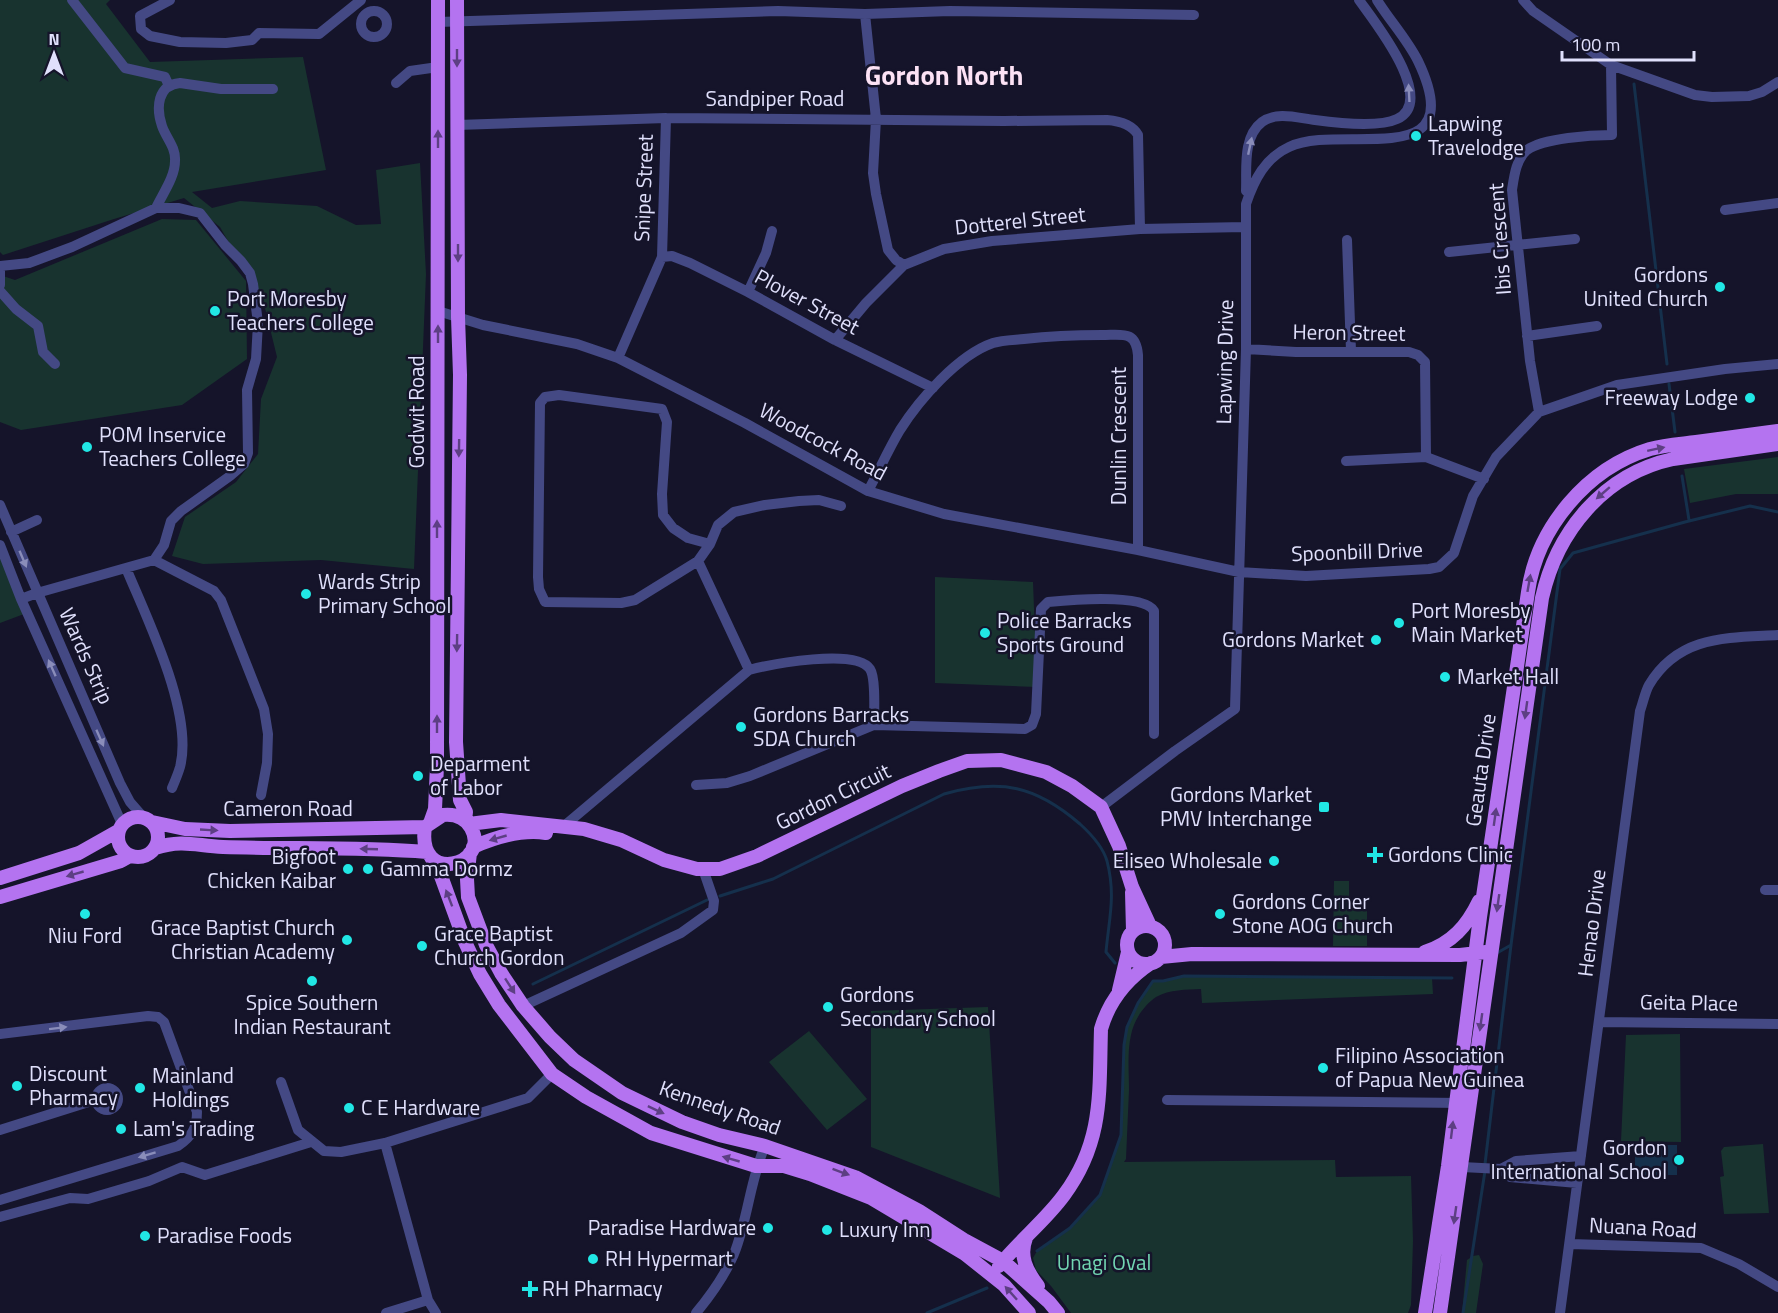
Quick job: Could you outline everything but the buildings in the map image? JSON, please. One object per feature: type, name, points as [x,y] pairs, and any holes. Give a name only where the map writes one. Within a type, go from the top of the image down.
[{"type":"main road","name":"Godwit Road","points":[[428,825],[435,809],[437,766],[438,0]]},
{"type":"main road","name":"Godwit Road","points":[[457,0],[460,375],[456,742],[460,800],[467,822]]},
{"type":"main road","name":"Geauta Drive","points":[[1440,1313],[1466,1167],[1462,1103],[1474,973],[1484,952],[1485,889],[1530,579],[1536,556],[1550,528],[1570,501],[1615,466],[1657,448],[1778,431]]},
{"type":"main road","name":"Geauta Drive","points":[[1425,1313],[1462,1103],[1484,952],[1542,598],[1550,570],[1565,537],[1581,514],[1612,486],[1643,468],[1673,459],[1778,444]]},
{"type":"main road","name":"Gordon Circuit","points":[[467,822],[501,820],[564,826],[611,836],[664,860],[703,869],[720,868],[757,856],[902,786],[967,761],[1001,760],[1046,772],[1072,786],[1101,807],[1150,926]]},
{"type":"main road","points":[[443,815],[450,815],[467,822],[473,833],[472,850],[465,859],[452,865],[444,864],[429,855],[424,842],[428,825],[443,815]]},
{"type":"main road","points":[[0,878],[79,853],[130,818],[148,820],[158,835],[155,848],[143,857],[130,856],[121,861],[0,897]]},
{"type":"main road","name":"Cameron Road","points":[[148,820],[185,829],[230,831],[428,825]]},
{"type":"main road","name":"Gordon Circuit","points":[[472,850],[494,838],[539,831],[552,833],[561,830],[564,826]]},
{"type":"main road","points":[[120,827],[117,837],[121,849],[130,856]]},
{"type":"main road","name":"Cameron Road","points":[[155,848],[170,843],[184,842],[222,847],[371,848],[429,855]]},
{"type":"main road","name":"Kennedy Road","points":[[472,850],[467,879],[468,897],[501,973],[523,1006],[574,1060],[622,1093],[682,1122],[719,1135],[765,1146],[855,1177],[924,1214],[964,1240],[1003,1261],[1054,1308]]},
{"type":"main road","name":"Kennedy Road","points":[[429,855],[441,876],[465,942],[480,974],[499,1005],[552,1074],[586,1097],[651,1133],[756,1166],[784,1166],[846,1186],[871,1198],[933,1233],[992,1275],[1029,1313]]},
{"type":"main road","name":"Gordon Circuit","points":[[1132,887],[1133,931]]},
{"type":"main road","points":[[1417,955],[1456,936],[1469,921],[1485,889]]},
{"type":"main road","points":[[992,1275],[1063,1197],[1085,1160],[1095,1129],[1099,1106],[1101,1029],[1119,992],[1136,973],[1156,960],[1164,946],[1163,938],[1158,930],[1150,926],[1133,931],[1127,941],[1128,952],[1119,992]]},
{"type":"main road","points":[[1163,938],[1192,954]]},
{"type":"main road","points":[[1128,952],[1138,962],[1192,954],[1460,955],[1484,952]]},
{"type":"main road","points":[[1460,955],[1471,965],[1474,973]]},
{"type":"main road","points":[[964,1240],[978,1247],[993,1250],[1003,1248],[1027,1236]]},
{"type":"main road","points":[[1027,1236],[1022,1250],[1028,1272],[1054,1308]]},
{"type":"street","points":[[72,0],[124,68],[165,77],[169,86]]},
{"type":"street","points":[[170,0],[140,16],[141,29],[150,36],[180,42],[226,43],[252,40],[260,33],[319,34],[359,2],[368,12]]},
{"type":"street","points":[[774,0],[778,11]]},
{"type":"street","points":[[1246,204],[1249,142],[1262,122],[1280,116],[1337,122],[1377,123],[1397,119],[1406,111],[1410,102],[1409,89],[1397,53],[1359,0]]},
{"type":"street","name":"Lapwing Drive","points":[[1101,807],[1235,709],[1246,349],[1246,204],[1252,185],[1263,168],[1290,147],[1315,140],[1406,137],[1419,130],[1427,122],[1431,105],[1426,82],[1406,40],[1377,0]]},
{"type":"street","points":[[1523,0],[1541,17],[1611,65],[1695,95],[1749,96],[1762,92],[1778,82]]},
{"type":"street","points":[[438,22],[778,11],[864,14],[949,6],[1194,15]]},
{"type":"street","points":[[378,11],[384,15],[387,22],[386,30],[376,37],[368,35],[362,29],[361,21],[368,12],[378,11]]},
{"type":"street","points":[[864,14],[876,119],[873,172],[888,250],[903,265]]},
{"type":"street","points":[[351,34],[362,29]]},
{"type":"street","name":"Ibis Crescent","points":[[1539,412],[1527,336],[1512,190],[1515,172],[1527,150],[1542,144],[1586,135],[1612,135],[1611,65]]},
{"type":"street","points":[[396,83],[410,71],[438,67]]},
{"type":"street","points":[[156,208],[176,163],[174,150],[162,128],[159,112],[161,94],[169,86],[180,83],[221,89],[273,89]]},
{"type":"street","name":"Sandpiper Road","points":[[457,125],[666,118],[1107,120],[1125,124],[1134,129],[1138,135],[1140,229]]},
{"type":"street","name":"Snipe Street","points":[[618,358],[662,256],[666,118]]},
{"type":"street","points":[[1725,210],[1778,203]]},
{"type":"street","points":[[0,285],[0,267],[29,263],[72,247],[156,208],[178,208],[200,213],[250,273],[258,323],[255,359],[247,390],[248,453],[244,464],[171,521],[164,545],[154,560],[21,599]]},
{"type":"street","name":"Dotterel Street","points":[[835,340],[866,303],[903,265],[944,249],[971,244],[1140,229],[1245,227]]},
{"type":"street","points":[[748,292],[766,253],[772,231]]},
{"type":"street","points":[[1449,252],[1575,239]]},
{"type":"street","points":[[1347,240],[1351,351]]},
{"type":"street","name":"Plover Street","points":[[662,256],[680,258],[835,340],[933,388]]},
{"type":"street","points":[[0,291],[16,309],[38,326],[43,352],[54,364]]},
{"type":"street","name":"Woodcock Road","points":[[438,311],[483,325],[577,344],[618,358],[745,423],[868,491],[944,514],[1138,550],[1239,572]]},
{"type":"street","points":[[1527,336],[1597,326]]},
{"type":"street","name":"Dunlin Crescent","points":[[868,491],[901,429],[933,388],[967,358],[992,344],[1066,335],[1122,334],[1131,337],[1137,344],[1139,374],[1138,550]]},
{"type":"street","name":"Heron Street","points":[[1246,349],[1296,352],[1408,352],[1418,355],[1425,362],[1426,457]]},
{"type":"street","name":"Spoonbill Drive","points":[[1239,572],[1306,576],[1439,567],[1454,553],[1473,496],[1496,457],[1539,412],[1617,385],[1725,369],[1778,364]]},
{"type":"street","points":[[710,544],[688,538],[673,528],[663,515],[662,494],[667,422],[662,409],[559,395],[545,397],[540,403],[538,577],[539,589],[545,602],[621,603],[635,600],[698,561],[710,544],[718,525],[734,512],[799,501],[819,500],[842,506]]},
{"type":"street","points":[[1346,461],[1426,457],[1484,479]]},
{"type":"street","name":"Wards Strip","points":[[0,505],[36,593],[120,783],[130,802],[148,820]]},
{"type":"street","points":[[11,532],[37,520]]},
{"type":"street","name":"Wards Strip","points":[[0,545],[21,599],[120,827]]},
{"type":"street","points":[[154,560],[214,591],[221,600],[264,709],[268,734],[267,763],[261,795]]},
{"type":"street","points":[[698,561],[749,670]]},
{"type":"street","points":[[126,568],[172,682],[182,727],[181,765],[172,788]]},
{"type":"street","points":[[696,785],[727,783],[750,776],[874,725],[1025,729],[1032,725],[1036,714],[1041,609],[1048,602],[1129,600],[1146,603],[1154,611],[1154,734]]},
{"type":"street","name":"Henao Drive","points":[[1560,1313],[1635,745],[1640,711],[1648,685],[1667,663],[1692,646],[1715,638],[1778,634]]},
{"type":"street","points":[[564,826],[749,670],[772,664],[831,658],[854,659],[865,663],[872,672],[874,725]]},
{"type":"street","points":[[523,1006],[681,933],[713,910],[714,901],[703,869]]},
{"type":"street","points":[[1765,890],[1778,890]]},
{"type":"street","points":[[0,1034],[148,1016],[159,1017],[164,1022],[197,1113],[197,1123],[190,1138],[178,1146],[0,1200]]},
{"type":"street","name":"Geita Place","points":[[1599,1022],[1778,1024]]},
{"type":"street","points":[[281,1082],[298,1130],[324,1152],[341,1152],[385,1143],[528,1098],[552,1074]]},
{"type":"street","points":[[0,1130],[95,1100]]},
{"type":"street","points":[[1167,1100],[1462,1103]]},
{"type":"street","points":[[0,1217],[70,1197],[88,1199],[182,1167],[205,1175],[311,1142]]},
{"type":"street","points":[[385,1143],[428,1300],[436,1313]]},
{"type":"street","points":[[696,1313],[710,1296],[733,1255],[756,1166],[765,1146]]},
{"type":"street","points":[[1466,1167],[1501,1169],[1516,1161],[1581,1156]]},
{"type":"street","points":[[1501,1169],[1510,1177],[1577,1183]]},
{"type":"street","name":"Nuana Road","points":[[1570,1244],[1701,1248],[1739,1264],[1778,1287]]},
{"type":"street","points":[[386,1313],[428,1300]]},
{"type":"green space","points":[[0,0],[110,0],[106,4],[150,62],[303,57],[326,170],[192,192],[212,208],[240,201],[317,206],[356,225],[381,224],[376,170],[420,163],[426,274],[414,569],[321,560],[203,564],[172,556],[185,517],[236,482],[258,454],[261,399],[277,357],[264,304],[220,227],[184,198],[3,255],[0,252]]},
{"type":"green space","points":[[162,219],[196,220],[246,281],[247,359],[182,405],[21,430],[0,422],[0,275],[15,280]]},
{"type":"green space","points":[[1778,457],[1778,494],[1736,494],[1690,503],[1684,469]]},
{"type":"green space","points":[[0,557],[24,614],[0,623]]},
{"type":"green space","name":"Police Barracks Sports Ground","points":[[935,577],[1033,582],[1037,687],[935,683]]},
{"type":"green space","points":[[1334,881],[1349,881],[1349,899],[1367,899],[1367,946],[1333,946]]},
{"type":"green space","name":"Unagi Oval","points":[[1184,976],[1432,978],[1433,994],[1202,1003],[1201,989],[1178,990],[1156,997],[1147,1004],[1134,1024],[1129,1048],[1126,1159],[1124,1162],[1335,1160],[1336,1177],[1411,1176],[1413,1241],[1411,1305],[1408,1313],[1071,1313],[1036,1270],[1033,1258],[1037,1251],[1070,1228],[1100,1195],[1121,1135],[1124,1045],[1127,1027],[1138,1003],[1153,981]]},
{"type":"green space","points":[[988,1007],[1000,1198],[871,1147],[871,1011]]},
{"type":"green space","points":[[809,1031],[867,1099],[827,1130],[769,1062]]},
{"type":"green space","points":[[1680,1034],[1681,1142],[1621,1141],[1626,1035]]},
{"type":"green space","points":[[1763,1144],[1769,1213],[1724,1214],[1720,1177],[1724,1176],[1721,1151],[1724,1147]]},
{"type":"green space","points":[[1479,1255],[1483,1264],[1476,1313],[1462,1313],[1467,1260]]},
{"type":"water","points":[[1635,1145],[1677,1145],[1677,1175],[1635,1175]]},
{"type":"waterway","points":[[1634,84],[1667,364]]},
{"type":"waterway","points":[[1669,384],[1675,432]]},
{"type":"waterway","points":[[1682,476],[1689,520]]},
{"type":"waterway","points":[[1485,1164],[1560,569],[1573,553],[1685,522],[1750,506],[1778,512]]},
{"type":"waterway","points":[[720,896],[773,879],[944,794],[964,789],[1000,786],[1033,794],[1064,811],[1088,832],[1103,851],[1111,885],[1106,952],[1115,963]]},
{"type":"waterway","points":[[533,984],[707,900]]},
{"type":"waterway","points":[[1497,953],[1511,945]]},
{"type":"waterway","points":[[1037,1251],[1070,1228],[1100,1195],[1121,1135],[1124,1045],[1127,1027],[1138,1003],[1153,981],[1184,976],[1452,978]]},
{"type":"waterway","points":[[1463,1313],[1485,1171]]},
{"type":"waterway","points":[[927,1313],[987,1288]]},
{"type":"place","name":"Lapwing Travelodge","points":[[1416,136]]},
{"type":"place","name":"Gordons United Church","points":[[1720,287]]},
{"type":"place","name":"Port Moresby Teachers College","points":[[215,311]]},
{"type":"place","name":"Freeway Lodge","points":[[1750,398]]},
{"type":"place","name":"POM Inservice Teachers College","points":[[87,447]]},
{"type":"place","name":"Wards Strip Primary School","points":[[306,594]]},
{"type":"place","name":"Port Moresby Main Market","points":[[1399,623]]},
{"type":"place","name":"Police Barracks Sports Ground","points":[[985,633]]},
{"type":"place","name":"Gordons Market","points":[[1376,640]]},
{"type":"place","name":"Market Hall","points":[[1445,677]]},
{"type":"place","name":"Gordons Barracks SDA Church","points":[[741,727]]},
{"type":"place","name":"Deparment of Labor","points":[[418,776]]},
{"type":"place","name":"Gordons Market PMV Interchange","points":[[1324,807]]},
{"type":"place","name":"Gordons Clinic","points":[[1375,855]]},
{"type":"place","name":"Eliseo Wholesale","points":[[1274,861]]},
{"type":"place","name":"Bigfoot Chicken Kaibar","points":[[348,869]]},
{"type":"place","name":"Gamma Dormz","points":[[368,869]]},
{"type":"place","name":"Niu Ford","points":[[85,914]]},
{"type":"place","name":"Gordons Corner Stone AOG Church","points":[[1220,914]]},
{"type":"place","name":"Grace Baptist Church Christian Academy","points":[[347,940]]},
{"type":"place","name":"Grace Baptist Church Gordon","points":[[422,946]]},
{"type":"place","name":"Spice Southern Indian Restaurant","points":[[312,981]]},
{"type":"place","name":"Gordons Secondary School","points":[[828,1007]]},
{"type":"place","name":"Filipino Association of Papua New Guinea","points":[[1323,1068]]},
{"type":"place","name":"Discount Pharmacy","points":[[17,1086]]},
{"type":"place","name":"Mainland Holdings","points":[[140,1088]]},
{"type":"place","name":"C E Hardware","points":[[349,1108]]},
{"type":"place","name":"Lam's Trading","points":[[121,1129]]},
{"type":"place","name":"Gordon International School","points":[[1679,1160]]},
{"type":"place","name":"Paradise Hardware","points":[[768,1228]]},
{"type":"place","name":"Luxury Inn","points":[[827,1230]]},
{"type":"place","name":"Paradise Foods","points":[[145,1236]]},
{"type":"place","name":"RH Hypermart","points":[[593,1259]]},
{"type":"place","name":"RH Pharmacy","points":[[530,1289]]},
{"type":"district","name":"Gordon North","points":[[944,76]]}]
